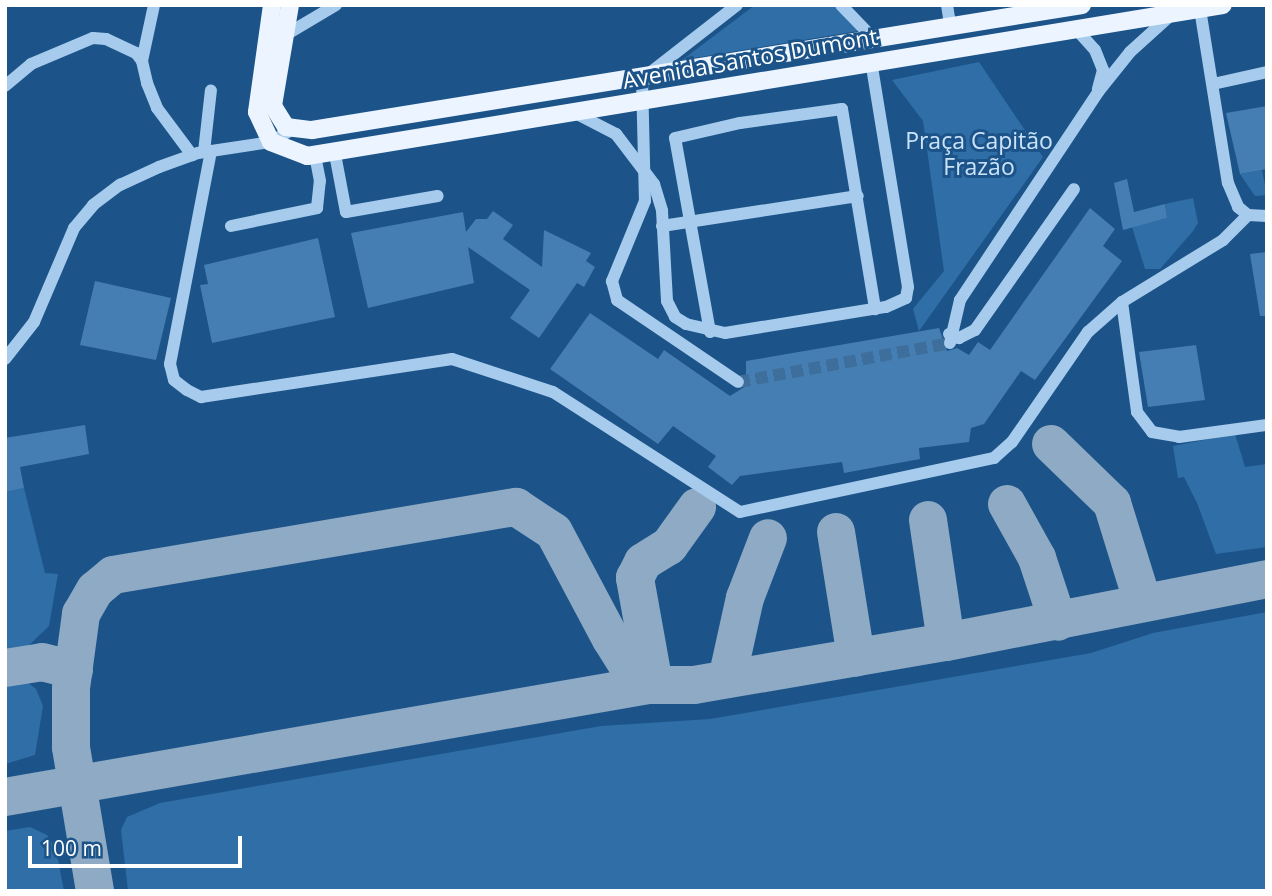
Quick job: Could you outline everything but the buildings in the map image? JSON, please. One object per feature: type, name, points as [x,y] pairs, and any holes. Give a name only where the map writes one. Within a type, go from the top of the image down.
[{"type":"main road","points":[[272,5],[273,106],[280,123],[293,129]]},
{"type":"main road","points":[[278,146],[257,112],[274,35],[290,5]]},
{"type":"main road","name":"Avenida Santos Dumont","points":[[278,146],[314,156],[335,155],[577,114],[642,99],[1076,29],[1172,9],[1200,9],[1223,5]]},
{"type":"main road","points":[[1076,6],[1076,29]]},
{"type":"main road","name":"Avenida Santos Dumont","points":[[293,129],[642,79],[1043,8],[1076,6]]},
{"type":"main road","points":[[514,99],[518,124]]},
{"type":"main road","points":[[354,122],[358,150]]},
{"type":"street","points":[[142,61],[154,5]]},
{"type":"street","points":[[274,35],[336,5]]},
{"type":"street","points":[[737,5],[642,79],[646,170],[640,217],[614,270],[617,300],[738,382]]},
{"type":"street","points":[[841,5],[872,37]]},
{"type":"street","points":[[947,5],[950,25]]},
{"type":"street","points":[[1073,190],[975,330],[959,338],[950,338],[960,300],[1098,92],[1130,52],[1172,9]]},
{"type":"street","points":[[1200,9],[1228,183],[1238,207],[1248,215],[1267,216]]},
{"type":"street","points":[[1076,29],[1095,50],[1103,70],[1098,92]]},
{"type":"street","points":[[5,86],[31,64],[93,38],[136,53],[142,61],[156,108],[202,153]]},
{"type":"street","points":[[577,114],[616,134],[646,170],[661,199],[670,310],[686,324],[710,332],[725,333],[875,309],[897,304],[906,298],[908,287],[871,62]]},
{"type":"street","points":[[1213,84],[1267,72]]},
{"type":"street","points":[[211,89],[170,364],[174,380],[201,397],[452,359],[553,393],[740,512],[994,458],[1012,442],[1088,332],[1122,302],[1223,240],[1248,215]]},
{"type":"street","points":[[710,332],[675,138],[740,123],[844,109],[875,309]]},
{"type":"street","points":[[5,359],[34,322],[74,228],[93,205],[120,185],[202,153],[278,146],[293,129]]},
{"type":"street","points":[[335,155],[346,212],[438,196]]},
{"type":"street","points":[[231,226],[317,208],[320,180],[314,156]]},
{"type":"street","points":[[663,226],[858,196]]},
{"type":"street","points":[[1122,302],[1137,412],[1152,432],[1179,437],[1267,425]]},
{"type":"green space","points":[[755,5],[834,5],[858,31],[682,60]]},
{"type":"green space","name":"Praça Capitão Frazão","points":[[979,62],[1043,157],[919,331],[913,309],[944,271],[923,121],[892,80]]},
{"type":"green space","points":[[1262,170],[1267,195],[1255,196],[1240,174]]},
{"type":"green space","points":[[1193,198],[1198,223],[1193,231],[1160,269],[1145,269],[1132,227],[1167,218],[1165,204]]},
{"type":"green space","points":[[1235,434],[1245,467],[1267,464],[1267,547],[1216,554],[1184,477],[1178,478],[1173,446]]},
{"type":"green space","points":[[24,488],[45,573],[58,574],[49,626],[26,648],[5,653],[5,492]]},
{"type":"green space","points":[[1267,612],[1267,891],[128,891],[121,830],[127,817],[160,803],[601,726],[710,719],[1091,653],[1153,633]]},
{"type":"green space","points":[[5,682],[27,682],[36,689],[43,706],[35,755],[5,764]]},
{"type":"green space","points":[[30,827],[47,835],[56,849],[64,891],[5,891],[5,831]]},
{"type":"taxiway","points":[[1051,444],[1112,503],[1142,600]]},
{"type":"taxiway","points":[[1007,504],[1037,558],[1058,622]]},
{"type":"taxiway","points":[[95,891],[71,747],[71,688],[81,614],[95,590],[113,575],[516,507],[554,532],[611,639],[632,673],[648,685]]},
{"type":"taxiway","points":[[654,684],[635,578],[643,562],[669,546],[697,507]]},
{"type":"taxiway","points":[[928,520],[946,642]]},
{"type":"taxiway","points":[[836,532],[856,657]]},
{"type":"taxiway","points":[[727,679],[745,598],[768,538]]},
{"type":"taxiway","points":[[5,797],[648,685],[694,685],[946,642],[1267,579]]},
{"type":"taxiway","points":[[5,668],[42,662],[74,670]]},
{"type":"tunnel","points":[[738,382],[950,343]]}]
